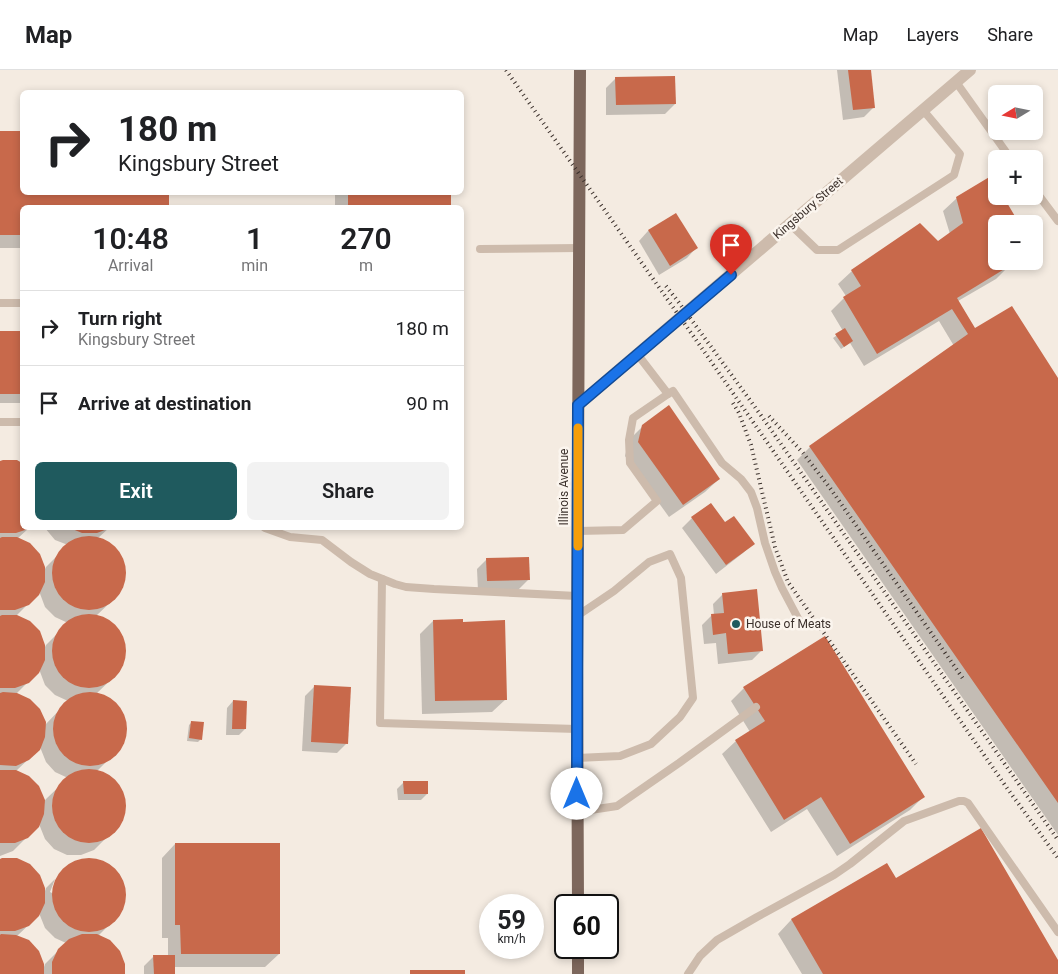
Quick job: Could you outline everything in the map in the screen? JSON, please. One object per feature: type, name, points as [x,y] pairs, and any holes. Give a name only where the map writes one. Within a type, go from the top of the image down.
[{"type":"main road","name":"Illinois Avenue","points":[[578,894],[577,596],[580,70]]},
{"type":"main road","points":[[578,959],[578,974]]},
{"type":"street","name":"Kingsbury Street","points":[[578,405],[970,70]]},
{"type":"lane","points":[[956,82],[1005,150]]},
{"type":"lane","points":[[790,224],[817,250],[838,250],[954,175],[960,154],[923,110]]},
{"type":"lane","points":[[1043,201],[1058,221]]},
{"type":"lane","points":[[480,249],[579,248]]},
{"type":"lane","points":[[0,303],[20,303]]},
{"type":"lane","points":[[638,355],[668,394]]},
{"type":"lane","points":[[578,530],[623,530],[657,501],[630,463],[629,440],[634,418],[673,391],[722,463],[741,479],[751,492],[775,572],[801,624]]},
{"type":"lane","points":[[0,422],[20,422]]},
{"type":"lane","points":[[271,530],[290,537],[322,540],[370,574],[406,587],[434,590],[577,596]]},
{"type":"lane","points":[[577,616],[649,562],[670,554],[681,578],[692,698],[680,717],[651,744],[620,756],[577,758]]},
{"type":"lane","points":[[382,579],[380,723],[577,729]]},
{"type":"lane","points":[[577,812],[617,806],[756,707]]},
{"type":"lane","points":[[688,974],[700,956],[717,940],[834,875],[904,821],[959,801],[968,803],[1058,932]]},
{"type":"building","points":[[848,70],[871,70],[875,108],[853,110]]},
{"type":"building","points":[[675,76],[676,104],[616,105],[615,77]]},
{"type":"building","points":[[0,131],[20,131],[20,195],[169,195],[169,205],[20,205],[20,235],[0,235]]},
{"type":"building","points":[[988,178],[988,205],[1008,205],[1014,215],[988,215],[988,270],[1003,270],[957,298],[975,328],[1012,306],[1058,378],[1058,803],[809,446],[968,334],[952,309],[877,354],[843,297],[861,286],[851,270],[920,223],[938,241],[963,223],[956,197]]},
{"type":"building","points":[[348,195],[451,195],[451,205],[348,205]]},
{"type":"building","points":[[676,213],[698,248],[670,266],[648,230]]},
{"type":"building","points":[[845,328],[853,341],[844,347],[835,334]]},
{"type":"building","points":[[0,331],[20,331],[20,394],[0,394]]},
{"type":"building","points":[[669,405],[720,479],[683,505],[638,442],[642,425]]},
{"type":"building","points":[[17,460],[20,462],[20,530],[25,530],[16,533],[0,533],[0,461]]},
{"type":"building","points":[[711,503],[725,522],[734,516],[755,544],[726,565],[691,517]]},
{"type":"building","points":[[75,530],[105,530],[97,533],[82,533]]},
{"type":"building","points":[[89,536],[103,539],[115,547],[123,559],[126,573],[123,587],[115,599],[103,607],[89,610],[75,607],[63,599],[55,587],[52,573],[55,559],[63,547],[75,539]]},
{"type":"building","points":[[17,537],[30,543],[40,554],[45,567],[45,582],[39,595],[29,605],[15,610],[0,610],[0,538]]},
{"type":"building","points":[[529,557],[530,580],[487,581],[486,558]]},
{"type":"building","name":"House of Meats","points":[[757,589],[763,651],[728,654],[726,633],[713,635],[711,614],[724,613],[722,593]]},
{"type":"building","points":[[89,614],[103,617],[115,625],[123,637],[126,651],[123,665],[115,677],[103,685],[89,688],[75,685],[63,677],[55,665],[52,651],[55,637],[63,625],[75,617]]},
{"type":"building","points":[[17,615],[30,621],[40,631],[45,645],[45,660],[39,673],[29,683],[15,688],[0,688],[0,616]]},
{"type":"building","points":[[463,619],[463,622],[505,620],[507,700],[435,701],[433,620]]},
{"type":"building","points":[[825,636],[925,797],[850,844],[821,797],[784,820],[735,740],[765,721],[743,687]]},
{"type":"building","points":[[314,685],[351,687],[348,744],[311,742]]},
{"type":"building","points":[[90,692],[104,695],[116,703],[124,715],[127,729],[124,743],[116,755],[104,763],[90,766],[76,763],[64,755],[56,743],[53,729],[56,715],[64,703],[76,695]]},
{"type":"building","points":[[0,693],[17,693],[30,699],[40,709],[46,722],[45,737],[40,750],[29,760],[16,766],[0,765]]},
{"type":"building","points":[[233,700],[247,701],[246,729],[232,729]]},
{"type":"building","points":[[191,721],[204,722],[202,740],[189,738]]},
{"type":"building","points":[[89,769],[103,772],[115,780],[123,792],[126,806],[123,820],[115,832],[103,840],[89,843],[75,840],[63,832],[55,820],[52,806],[55,792],[63,780],[75,772]]},
{"type":"building","points":[[0,770],[16,770],[29,776],[39,786],[45,800],[44,814],[39,827],[28,838],[15,843],[0,843]]},
{"type":"building","points":[[403,781],[428,781],[428,794],[404,794]]},
{"type":"building","points":[[981,828],[1058,960],[1058,974],[823,974],[791,919],[887,863],[896,878]]},
{"type":"building","points":[[175,843],[280,843],[280,954],[181,954],[180,925],[175,925]]},
{"type":"building","points":[[17,858],[30,864],[40,875],[45,888],[45,903],[39,916],[29,926],[15,931],[0,931],[0,859]]},
{"type":"building","points":[[89,858],[103,861],[115,869],[123,881],[126,895],[123,909],[115,921],[103,929],[89,932],[75,929],[63,921],[55,909],[52,895],[55,881],[63,869],[75,861]]},
{"type":"building","points":[[1,934],[16,935],[29,940],[39,951],[44,964],[44,974],[0,974]]},
{"type":"building","points":[[82,934],[97,934],[110,940],[120,951],[125,964],[125,974],[52,974],[52,962],[58,949],[69,939]]},
{"type":"building","points":[[153,955],[175,955],[175,974],[154,974]]},
{"type":"building","points":[[410,970],[465,970],[465,974],[410,974]]},
{"type":"railway","points":[[506,70],[1007,788],[1058,858]]},
{"type":"railway","points":[[666,286],[760,414],[1058,840]]},
{"type":"railway","points":[[733,403],[739,413],[751,445],[775,547],[788,582],[916,764]]},
{"type":"railway","points":[[769,416],[803,453],[830,488],[964,680]]},
{"type":"slow traffic","points":[[578,428],[578,546]]},
{"type":"place","name":"House of Meats","points":[[736,624]]},
{"type":"route","points":[[577,794],[578,405],[731,275]]}]
